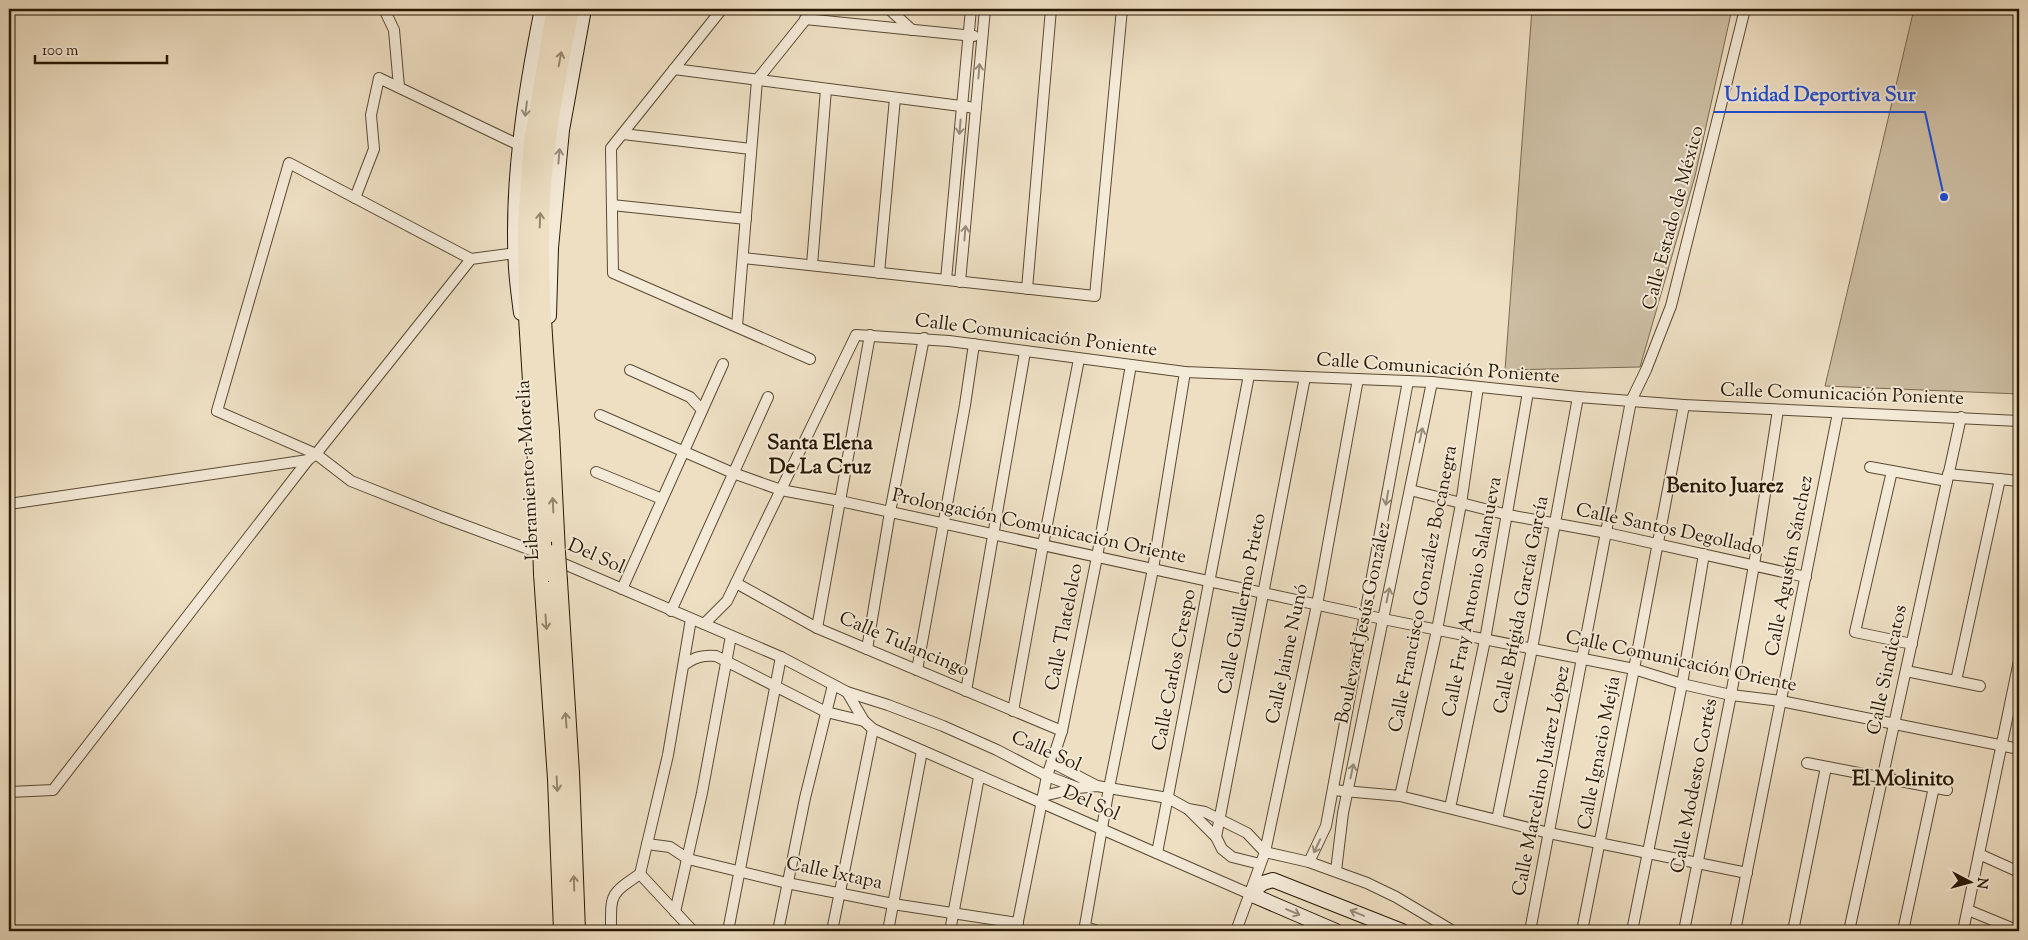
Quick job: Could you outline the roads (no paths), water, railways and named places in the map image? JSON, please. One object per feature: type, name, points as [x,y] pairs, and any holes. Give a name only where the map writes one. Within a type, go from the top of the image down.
[{"type":"highway","name":"Libramiento a Morelia","points":[[549,548],[534,401],[526,264],[529,183],[540,97],[556,9]]},
{"type":"highway","name":"Libramiento a Morelia","points":[[563,931],[549,548],[550,432],[540,287],[541,196],[549,123],[570,9]]},
{"type":"highway","name":"Libramiento a Morelia","points":[[550,577],[569,763],[576,931]]},
{"type":"main road","points":[[534,401],[522,318],[516,253],[517,190],[529,78],[542,9]]},
{"type":"main road","points":[[550,432],[549,318],[552,239],[562,130],[584,9]]},
{"type":"main road","points":[[1250,894],[1263,883],[1272,880],[1402,931]]},
{"type":"main road","name":"Del Sol","points":[[1250,894],[1336,931]]},
{"type":"street","points":[[384,9],[394,30],[399,87]]},
{"type":"street","points":[[722,9],[611,148],[614,273],[810,359]]},
{"type":"street","points":[[736,326],[757,80],[814,9]]},
{"type":"street","points":[[889,9],[912,30]]},
{"type":"street","points":[[946,280],[971,9]]},
{"type":"street","points":[[960,282],[985,9]]},
{"type":"street","points":[[1027,289],[1051,9]]},
{"type":"street","points":[[742,258],[1095,296],[1122,9]]},
{"type":"street","name":"Calle Estado de México","points":[[1630,401],[1653,354],[1671,306],[1745,9]]},
{"type":"street","points":[[805,19],[982,37]]},
{"type":"street","points":[[674,69],[976,108]]},
{"type":"street","points":[[516,253],[471,259],[355,198],[374,149],[371,115],[379,78],[521,146]]},
{"type":"street","points":[[812,265],[826,89]]},
{"type":"street","points":[[879,273],[894,98]]},
{"type":"street","points":[[623,134],[751,149]]},
{"type":"street","name":"Del Sol","points":[[355,198],[289,163],[217,411],[312,457],[351,481],[534,551],[781,658],[833,685]]},
{"type":"street","points":[[612,205],[746,219]]},
{"type":"street","points":[[9,792],[52,790],[312,457],[471,259]]},
{"type":"street","name":"Calle Comunicación Poniente","points":[[781,490],[856,335],[924,338],[1185,372],[1432,382],[1578,397],[1684,405],[2019,420]]},
{"type":"street","points":[[817,628],[870,335]]},
{"type":"street","points":[[867,648],[890,512],[924,338]]},
{"type":"street","points":[[917,670],[964,413],[974,344]]},
{"type":"street","points":[[966,691],[1025,352]]},
{"type":"street","points":[[1013,711],[1079,359]]},
{"type":"street","points":[[622,589],[723,364]]},
{"type":"street","name":"Calle Tlatelolco","points":[[1017,927],[1048,776],[1062,731],[1096,557],[1130,365]]},
{"type":"street","points":[[630,370],[690,397],[702,410]]},
{"type":"street","points":[[1098,931],[1085,929],[1109,788],[1153,569],[1185,372]]},
{"type":"street","name":"Calle Carlos Crespo","points":[[1157,853],[1249,375]]},
{"type":"street","name":"Calle Guillermo Prieto","points":[[1216,837],[1305,377]]},
{"type":"street","name":"Calle Jaime Nunó","points":[[1236,931],[1265,852],[1317,605],[1358,379]]},
{"type":"street","name":"Boulevard Jesús González","points":[[1309,862],[1326,826],[1408,381]]},
{"type":"street","name":"Boulevard Jesús González","points":[[1336,871],[1343,813],[1432,382]]},
{"type":"street","name":"Calle Francisco González Bocanegra","points":[[1400,796],[1437,630],[1461,504],[1478,387]]},
{"type":"street","name":"Calle Fray Antonio Salanueva","points":[[1450,808],[1485,640],[1528,392]]},
{"type":"street","points":[[671,610],[768,397]]},
{"type":"street","name":"Calle Brígida García García","points":[[1497,820],[1556,525],[1578,397]]},
{"type":"street","name":"Calle Marcelino Juárez López","points":[[1530,931],[1607,533],[1630,401]]},
{"type":"street","name":"Calle Ignacio Mejía","points":[[1582,931],[1684,405]]},
{"type":"street","name":"Calle Modesto Cortés","points":[[1684,931],[1731,695],[1754,565],[1778,410]]},
{"type":"street","name":"Calle Agustín Sánchez","points":[[1735,931],[1838,413]]},
{"type":"street","name":"Prolongación Comunicación Oriente","points":[[600,415],[733,473],[781,490],[943,523],[1365,615]]},
{"type":"street","name":"Calle Sindicatos","points":[[1849,931],[1961,417]]},
{"type":"street","points":[[9,504],[312,457]]},
{"type":"street","points":[[1870,467],[1948,477],[2019,481]]},
{"type":"street","points":[[1892,471],[1855,632],[1912,644]]},
{"type":"street","points":[[596,472],[662,499]]},
{"type":"street","points":[[1956,681],[2000,479]]},
{"type":"street","points":[[704,624],[727,601],[781,490]]},
{"type":"street","name":"Calle Santos Degollado","points":[[1410,490],[1508,515],[1607,533],[1806,577]]},
{"type":"street","points":[[1632,931],[1682,684],[1704,554]]},
{"type":"street","name":"Calle Tulancingo","points":[[736,583],[817,628],[1062,731]]},
{"type":"street","name":"Calle Comunicación Oriente","points":[[1365,615],[1634,670],[1682,684],[1731,695],[1781,701],[2019,749]]},
{"type":"street","points":[[611,931],[610,901],[612,896],[619,888],[640,874],[668,755],[691,619]]},
{"type":"street","points":[[675,912],[688,859],[731,636]]},
{"type":"street","points":[[684,665],[693,658],[704,655],[716,656],[826,712],[864,721]]},
{"type":"street","points":[[728,931],[781,658]]},
{"type":"street","points":[[1963,931],[2019,661]]},
{"type":"street","points":[[1906,671],[1980,686]]},
{"type":"street","points":[[778,931],[787,883],[833,685]]},
{"type":"street","name":"Calle Sol","points":[[833,685],[846,692],[943,726],[998,750],[1048,776],[1078,788],[1097,786],[1168,798],[1188,809],[1216,837],[1222,849],[1232,857],[1260,864]]},
{"type":"street","name":"Del Sol","points":[[846,692],[864,721],[873,729],[979,776],[1043,800],[1102,830],[1250,894]]},
{"type":"street","points":[[832,931],[873,729]]},
{"type":"street","points":[[888,931],[922,751]]},
{"type":"street","points":[[1053,763],[1097,786]]},
{"type":"street","points":[[1806,763],[1947,790]]},
{"type":"street","points":[[1793,931],[1826,767]]},
{"type":"street","points":[[950,931],[979,776]]},
{"type":"street","points":[[1903,931],[1934,787]]},
{"type":"street","points":[[1043,800],[1078,788]]},
{"type":"street","points":[[1333,790],[1400,796],[1549,833],[1747,873]]},
{"type":"street","points":[[1188,809],[1206,812],[1247,833],[1265,852],[1309,862],[1336,871],[1396,897],[1453,931]]},
{"type":"street","points":[[1326,826],[1343,813]]},
{"type":"street","name":"Calle Ixtapa","points":[[647,844],[670,847],[688,859],[787,883],[1017,927]]},
{"type":"street","points":[[1979,854],[2019,872]]},
{"type":"street","points":[[640,874],[693,931]]},
{"type":"street","points":[[1968,910],[2018,931]]},
{"type":"place","name":"Unidad Deportiva Sur","points":[[1944,197]]},
{"type":"district","name":"Santa Elena De La Cruz","points":[[820,456]]},
{"type":"district","name":"Benito Juarez","points":[[1725,487]]},
{"type":"district","name":"El Molinito","points":[[1903,780]]}]
